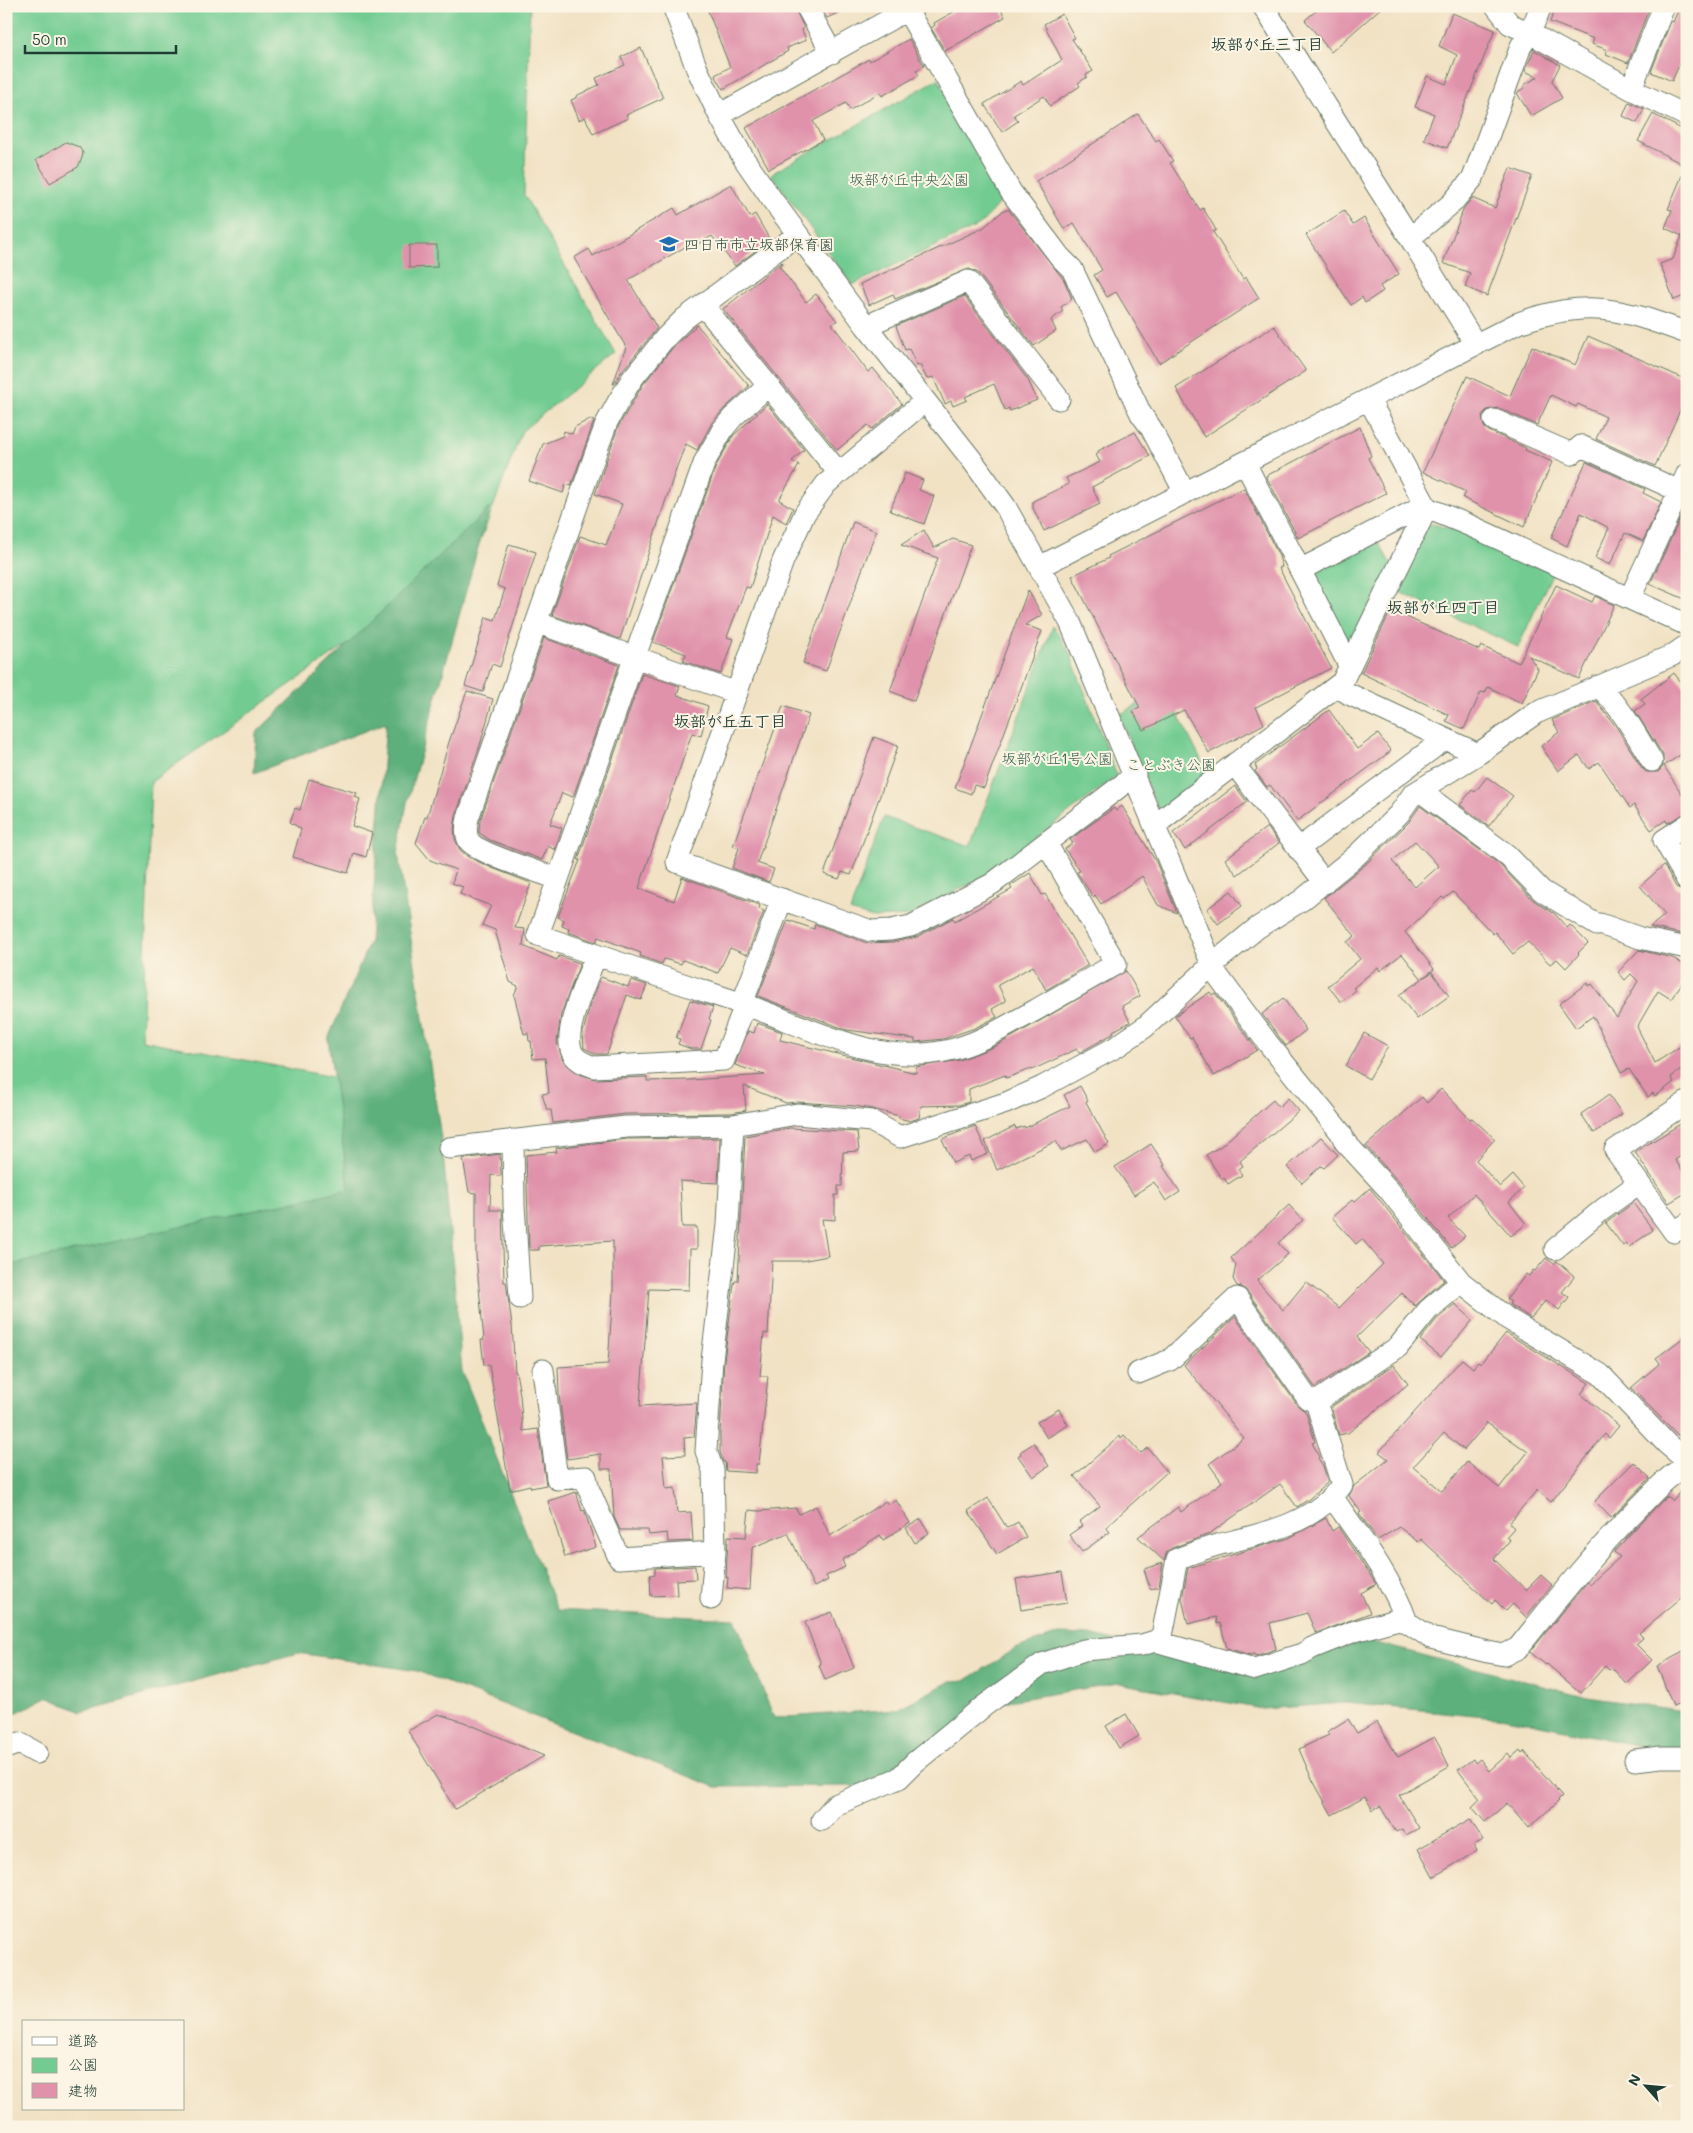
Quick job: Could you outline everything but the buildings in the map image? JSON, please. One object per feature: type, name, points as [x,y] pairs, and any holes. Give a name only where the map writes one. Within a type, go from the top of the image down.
[{"type":"street","points":[[672,6],[697,69],[719,115],[744,159],[797,235],[972,460],[1005,506],[1041,566],[1070,622],[1215,972],[1267,1042],[1341,1133],[1345,1142],[1414,1221],[1461,1282],[1508,1319],[1600,1374],[1667,1444],[1687,1461]]},
{"type":"street","points":[[806,6],[832,53]]},
{"type":"street","points":[[1262,6],[1476,345]]},
{"type":"street","points":[[1496,6],[1510,24],[1530,33],[1631,89],[1687,116]]},
{"type":"street","points":[[1410,238],[1452,203],[1473,178],[1521,46],[1530,33],[1541,6]]},
{"type":"street","points":[[1631,89],[1664,6]]},
{"type":"street","points":[[719,115],[911,8],[1011,192],[1072,270],[1141,414],[1151,428],[1185,493]]},
{"type":"street","points":[[558,879],[481,850],[473,845],[466,832],[468,818],[538,623],[597,449],[611,415],[647,358],[684,319],[797,235]]},
{"type":"street","points":[[866,326],[968,281],[1059,399]]},
{"type":"street","points":[[704,305],[839,473]]},
{"type":"street","points":[[1041,566],[1246,464],[1516,324],[1540,315],[1560,311],[1598,308],[1635,315],[1687,333]]},
{"type":"street","points":[[768,386],[733,417],[705,461],[538,935],[877,1052],[924,1055],[954,1049],[1000,1030],[1116,964],[1046,843]]},
{"type":"street","points":[[1369,400],[1426,507],[1479,529],[1687,625]]},
{"type":"street","points":[[925,401],[839,473],[815,498],[794,536],[783,561],[677,862],[871,931],[898,929],[911,926],[992,884],[1135,776]]},
{"type":"street","points":[[1494,420],[1572,454],[1581,446],[1683,486],[1630,598]]},
{"type":"street","points":[[1246,464],[1350,667]]},
{"type":"street","points":[[1300,570],[1426,507]]},
{"type":"street","points":[[1155,825],[1338,687],[1350,667],[1426,507]]},
{"type":"street","points":[[538,623],[737,693]]},
{"type":"street","points":[[449,1148],[626,1127],[733,1125],[797,1114],[871,1121],[900,1137],[1006,1103],[1042,1087],[1116,1047],[1151,1022],[1212,964],[1257,928],[1325,883],[1390,824],[1414,794],[1478,754],[1536,713],[1673,655],[1687,645]]},
{"type":"street","points":[[1598,686],[1608,695],[1624,716],[1652,760]]},
{"type":"street","points":[[1338,687],[1349,694],[1478,754]]},
{"type":"street","points":[[1298,848],[1445,739]]},
{"type":"street","points":[[1235,765],[1325,883]]},
{"type":"street","points":[[1420,791],[1507,855],[1542,891],[1597,925],[1600,924],[1640,938],[1687,948]]},
{"type":"street","points":[[1687,825],[1664,840],[1687,880]]},
{"type":"street","points":[[596,955],[570,1034],[572,1053],[578,1060],[594,1067],[724,1060],[782,899]]},
{"type":"street","points":[[1687,1102],[1616,1150],[1674,1232],[1687,1224]]},
{"type":"street","points":[[711,1599],[715,1552],[713,1470],[706,1451],[712,1360],[728,1225],[733,1125]]},
{"type":"street","points":[[513,1140],[514,1205],[520,1298]]},
{"type":"street","points":[[1555,1249],[1638,1183]]},
{"type":"street","points":[[1316,1402],[1398,1347],[1428,1310],[1461,1282]]},
{"type":"street","points":[[1138,1373],[1170,1360],[1237,1298],[1308,1399],[1316,1402]]},
{"type":"street","points":[[543,1370],[557,1479],[586,1477],[589,1490],[619,1558],[715,1552]]},
{"type":"street","points":[[822,1820],[835,1805],[899,1778],[938,1743],[1042,1664],[1084,1650],[1142,1645],[1155,1642],[1162,1636],[1176,1559],[1214,1546],[1264,1534],[1296,1522],[1333,1498],[1342,1485],[1316,1402]]},
{"type":"street","points":[[1155,1642],[1255,1669],[1302,1654],[1312,1648],[1379,1624],[1395,1620],[1406,1622],[1431,1638],[1504,1655],[1518,1648],[1618,1528],[1667,1479],[1687,1466]]},
{"type":"street","points":[[1333,1498],[1373,1555],[1400,1604],[1406,1622]]},
{"type":"street","points":[[6,1748],[19,1742],[37,1753]]},
{"type":"street","points":[[1635,1760],[1661,1756],[1687,1757]]},
{"type":"green space","points":[[6,6],[530,6],[524,195],[616,354],[522,431],[475,555],[151,782],[142,1040],[353,1081],[360,1191],[6,1285]]},
{"type":"green space","name":"坂部が丘中央公園","points":[[938,79],[1004,197],[980,225],[852,285],[771,174]]},
{"type":"green space","points":[[489,508],[407,803],[398,853],[443,1151],[462,1371],[557,1610],[735,1619],[774,1718],[897,1709],[951,1681],[966,1680],[1017,1648],[1059,1634],[1090,1635],[1253,1674],[1364,1640],[1587,1697],[1685,1711],[1687,1712],[1687,1749],[1649,1748],[1507,1718],[1345,1703],[1262,1709],[1118,1683],[1003,1702],[862,1786],[716,1787],[417,1671],[298,1653],[81,1712],[47,1697],[6,1718],[6,1266],[349,1189],[328,1039],[370,941],[386,723],[254,773],[256,733]]},
{"type":"green space","points":[[1432,524],[1471,534],[1553,572],[1518,647],[1395,590],[1427,526]]},
{"type":"green space","points":[[1375,537],[1391,564],[1350,648],[1308,573]]},
{"type":"green space","name":"坂部が丘1号公園","points":[[1053,626],[1069,651],[1117,776],[987,875],[909,916],[873,918],[850,911],[884,817],[970,846]]},
{"type":"green space","name":"ことぶき公園","points":[[1165,689],[1209,776],[1162,810],[1157,808],[1119,715]]},
{"type":"place","name":"四日市市立坂部保育園","points":[[669,244]]},
{"type":"district","name":"坂部が丘三丁目","points":[[1267,43]]},
{"type":"district","name":"坂部が丘四丁目","points":[[1443,606]]},
{"type":"district","name":"坂部が丘五丁目","points":[[730,720]]}]
